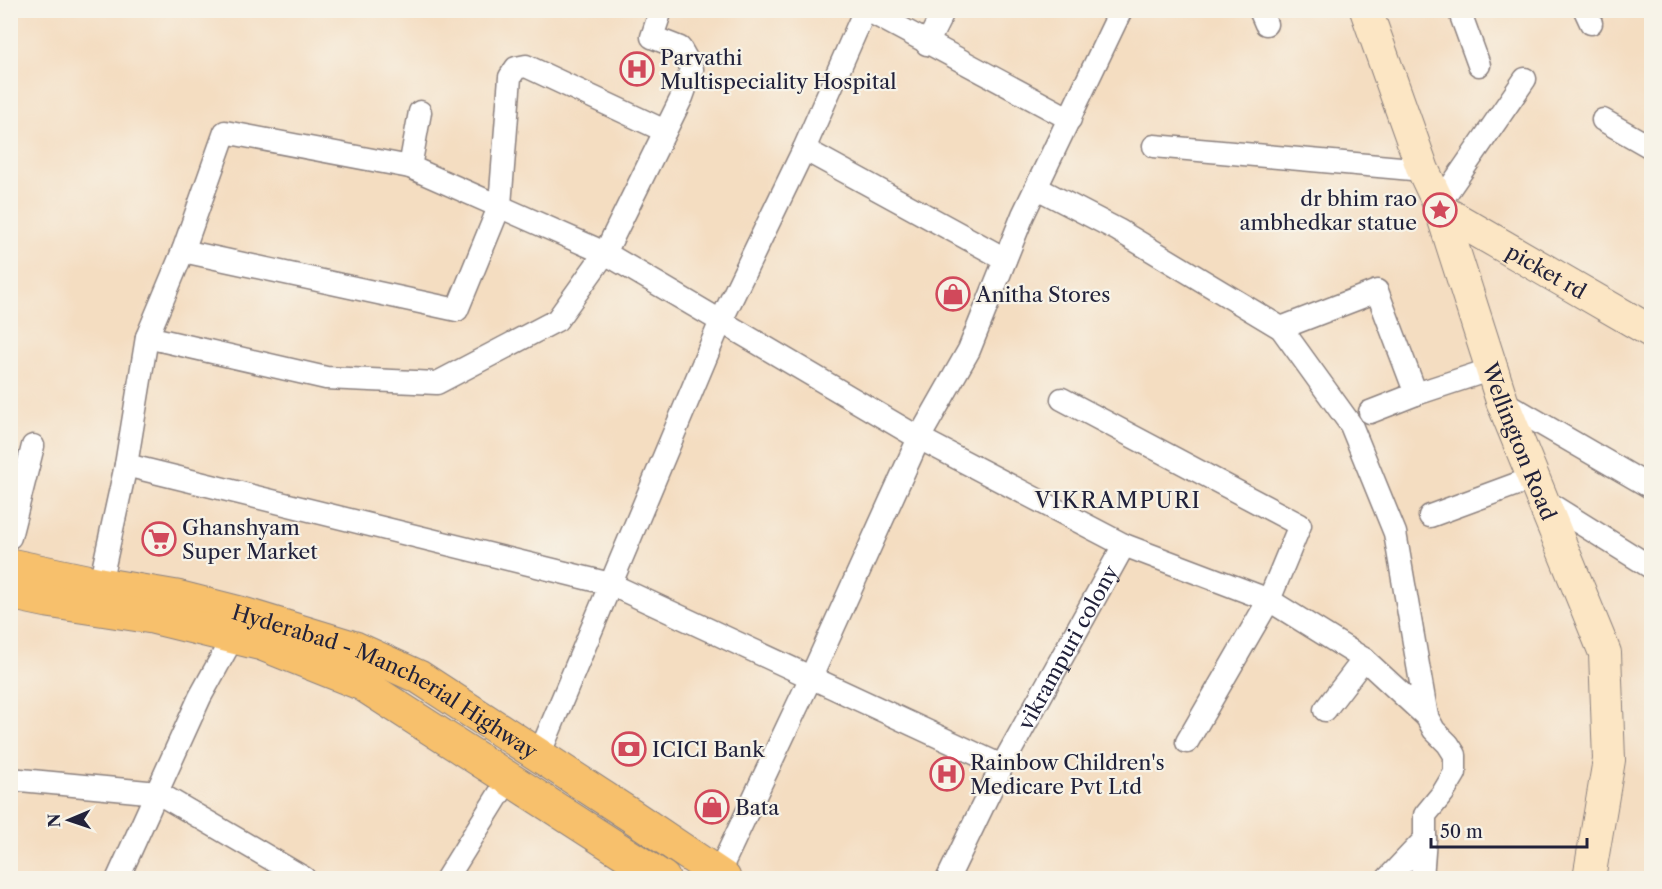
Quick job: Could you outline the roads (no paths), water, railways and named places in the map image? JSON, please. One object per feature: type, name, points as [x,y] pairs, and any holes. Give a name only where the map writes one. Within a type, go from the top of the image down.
[{"type":"main road","name":"Wellington Road","points":[[1366,10],[1424,170],[1440,207],[1502,401],[1605,653],[1609,760],[1589,879]]},
{"type":"main road","name":"picket rd","points":[[1440,207],[1652,332]]},
{"type":"main road","name":"Hyderabad - Mancherial Highway","points":[[10,565],[177,597],[240,612],[355,648],[418,677],[721,876]]},
{"type":"main road","name":"Hyderabad - Mancherial Highway","points":[[10,593],[152,617],[262,644],[362,684],[663,879]]},
{"type":"street","points":[[147,337],[326,378],[437,383],[556,320],[604,254],[682,98],[692,69],[680,48],[652,37],[661,10]]},
{"type":"street","points":[[539,755],[721,321],[804,149],[866,10],[1070,119]]},
{"type":"street","points":[[927,44],[944,10]]},
{"type":"street","points":[[721,876],[919,438],[969,350],[1005,259],[1121,10]]},
{"type":"street","points":[[1459,10],[1479,65]]},
{"type":"street","points":[[183,251],[457,310],[500,205],[510,77],[516,68],[526,66],[665,131]]},
{"type":"street","points":[[1440,207],[1526,79]]},
{"type":"street","points":[[410,166],[420,112]]},
{"type":"street","points":[[1603,120],[1652,148]]},
{"type":"street","points":[[100,584],[126,465],[147,337],[183,251],[225,132],[410,166],[604,254],[919,438],[1124,545],[1269,600],[1364,659],[1427,717]]},
{"type":"street","points":[[1154,146],[1424,170]]},
{"type":"street","points":[[804,149],[1005,259]]},
{"type":"street","points":[[1037,188],[1119,230],[1281,328],[1351,425],[1395,533],[1427,717],[1434,730],[1455,755],[1455,773],[1443,793],[1425,815],[1422,879]]},
{"type":"street","points":[[1281,328],[1377,291],[1416,394]]},
{"type":"street","points":[[1370,412],[1492,369]]},
{"type":"street","points":[[1062,399],[1300,525],[1269,600],[1187,742]]},
{"type":"street","points":[[1502,401],[1652,488]]},
{"type":"street","points":[[10,537],[33,446]]},
{"type":"street","points":[[126,465],[610,584],[1002,766]]},
{"type":"street","points":[[1430,516],[1536,488],[1652,568]]},
{"type":"street","name":"vikrampuri colony","points":[[948,879],[1002,766],[1124,545]]},
{"type":"street","points":[[118,879],[200,697],[233,637]]},
{"type":"street","points":[[1325,710],[1364,659]]},
{"type":"street","points":[[447,879],[509,778]]},
{"type":"street","points":[[10,779],[158,793],[304,879]]},
{"type":"street","points":[[1388,879],[1425,839]]},
{"type":"place","name":"Parvathi Multispeciality Hospital","points":[[637,69]]},
{"type":"place","name":"dr bhim rao ambhedkar statue","points":[[1440,210]]},
{"type":"place","name":"Anitha Stores","points":[[953,294]]},
{"type":"place","name":"Ghanshyam Super Market","points":[[159,539]]},
{"type":"place","name":"ICICI Bank","points":[[629,749]]},
{"type":"place","name":"Rainbow Children's Medicare Pvt Ltd","points":[[947,774]]},
{"type":"place","name":"Bata","points":[[712,807]]},
{"type":"district","name":"VIKRAMPURI","points":[[1118,500]]}]
